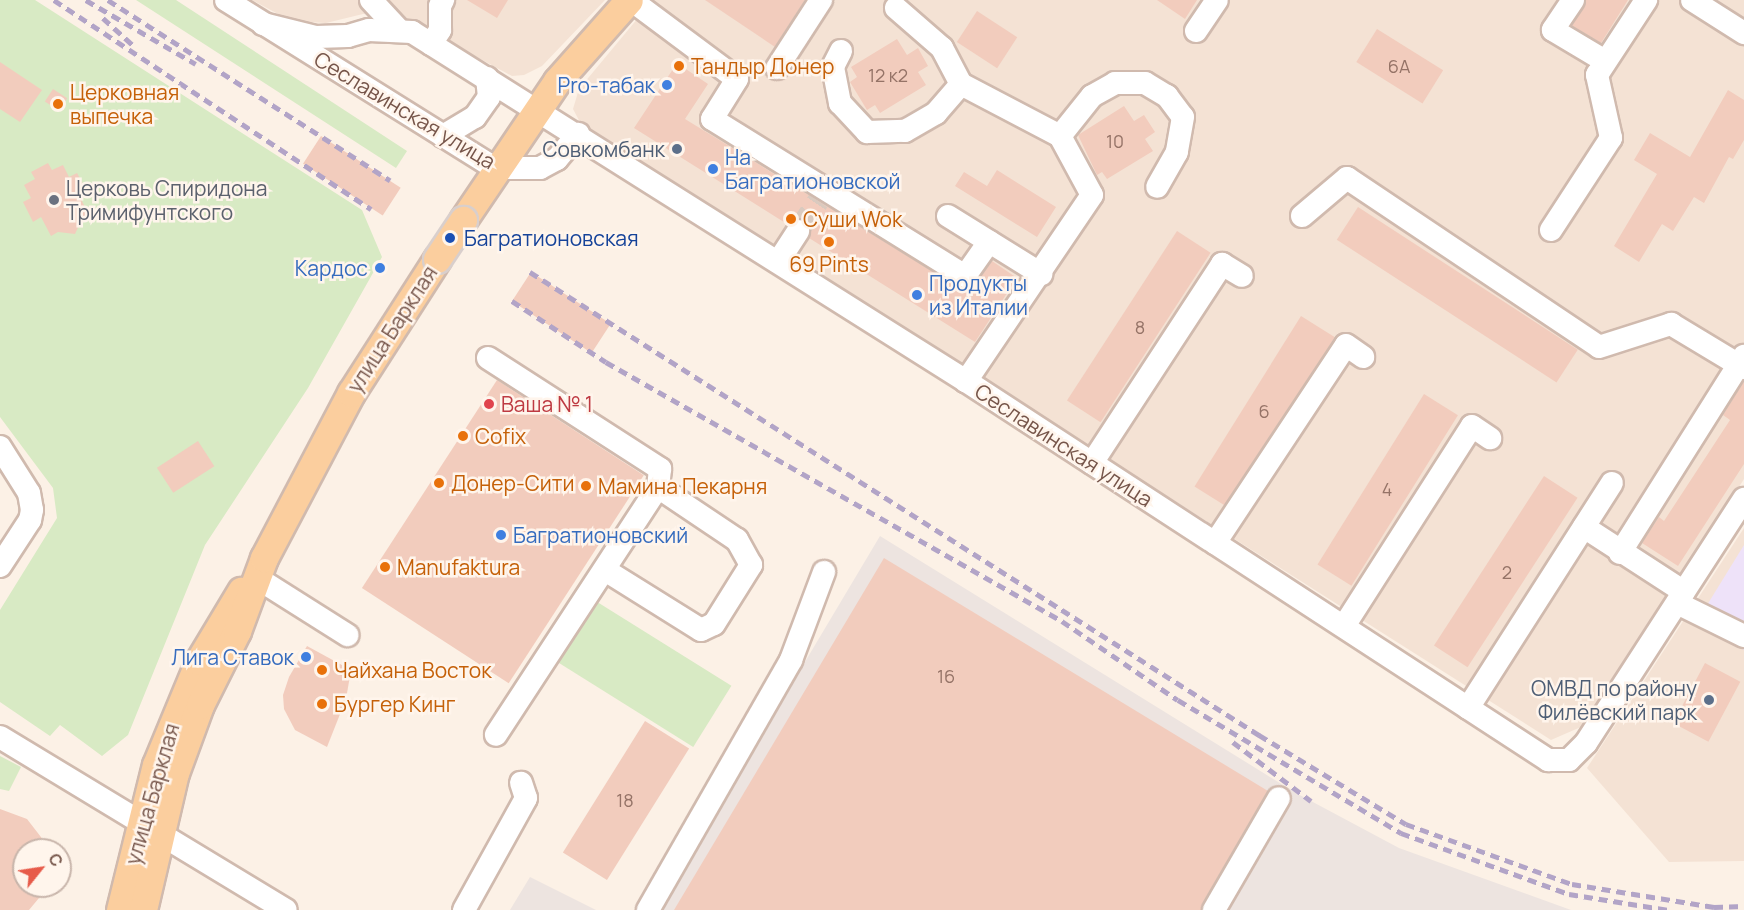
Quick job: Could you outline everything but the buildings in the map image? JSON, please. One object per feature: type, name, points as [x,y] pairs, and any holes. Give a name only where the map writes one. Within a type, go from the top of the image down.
[{"type":"main road","name":"улица Барклая","points":[[142,910],[156,765],[182,697],[220,621],[261,568],[341,411],[495,168],[537,109],[630,0]]},
{"type":"main road","name":"улица Барклая","points":[[120,910],[149,829]]},
{"type":"street","name":"Сеславинская улица","points":[[226,0],[495,168],[540,168],[557,159],[578,134]]},
{"type":"street","points":[[371,0],[399,30]]},
{"type":"street","points":[[431,44],[440,30],[440,6],[443,0]]},
{"type":"street","points":[[630,0],[737,79],[712,119],[821,195],[965,276],[989,242]]},
{"type":"street","points":[[777,68],[821,0]]},
{"type":"street","points":[[1196,31],[1217,0]]},
{"type":"street","points":[[1573,0],[1553,30],[1605,61]]},
{"type":"street","points":[[1551,231],[1611,138],[1597,75],[1646,0]]},
{"type":"street","points":[[1692,0],[1744,33]]},
{"type":"street","points":[[896,8],[942,48],[961,84],[1060,136],[1092,195],[1041,274],[966,381]]},
{"type":"street","name":"Сеславинская улица","points":[[262,24],[316,37],[399,30],[431,44],[578,134],[966,381],[1548,760],[1569,760],[1586,743],[1680,597]]},
{"type":"street","points":[[841,51],[833,67],[840,103],[867,132],[905,131],[936,114],[961,84]]},
{"type":"street","points":[[443,136],[475,117],[489,97],[487,78]]},
{"type":"street","points":[[1060,136],[1092,96],[1115,83],[1145,82],[1167,96],[1183,117],[1177,153],[1157,187]]},
{"type":"street","points":[[1302,216],[1347,178],[1599,347],[1671,324],[1742,363],[1620,553]]},
{"type":"street","points":[[948,216],[1041,274]]},
{"type":"street","points":[[778,262],[798,231]]},
{"type":"street","points":[[1092,463],[1222,264],[1242,276]]},
{"type":"street","points":[[1215,543],[1346,345],[1363,357]]},
{"type":"street","points":[[488,358],[660,469],[658,487],[496,735]]},
{"type":"street","points":[[1344,626],[1472,426],[1490,438]]},
{"type":"street","points":[[0,447],[29,493],[32,510],[30,520],[0,566]]},
{"type":"street","points":[[1468,708],[1612,483]]},
{"type":"street","points":[[605,570],[701,630],[714,624],[751,565],[737,540],[658,487]]},
{"type":"street","points":[[1680,597],[1744,499]]},
{"type":"street","points":[[1584,527],[1680,597],[1744,636]]},
{"type":"street","points":[[261,568],[347,635]]},
{"type":"street","points":[[648,910],[791,660],[824,572]]},
{"type":"street","points":[[0,737],[286,910]]},
{"type":"street","points":[[464,910],[526,798],[521,783]]},
{"type":"street","points":[[1214,910],[1279,798]]},
{"type":"shaded area","points":[[252,0],[605,0],[542,66],[524,75],[512,76],[401,16],[363,14],[326,23],[291,21]]},
{"type":"shaded area","points":[[653,0],[1744,0],[1744,479],[1590,723],[1551,740],[581,124],[573,109],[579,89]]},
{"type":"shaded area","points":[[1744,528],[1744,861],[1669,862],[1587,768]]},
{"type":"shaded area","points":[[880,536],[1296,793],[1399,848],[1571,910],[657,910]]},
{"type":"shaded area","points":[[1744,545],[1744,650],[1696,623]]},
{"type":"shaded area","points":[[530,877],[596,910],[510,910]]},
{"type":"green space","points":[[0,0],[35,0],[362,210],[382,257],[308,388],[205,545],[128,735],[102,756],[60,725],[50,736],[0,702],[0,610],[57,518],[53,488],[0,417]]},
{"type":"green space","points":[[136,0],[176,0],[407,151],[396,168]]},
{"type":"green space","points":[[594,600],[731,686],[693,747],[556,661]]},
{"type":"green space","points":[[0,756],[21,767],[9,791],[0,789]]},
{"type":"tunnel","points":[[798,231],[818,201]]},
{"type":"railway","points":[[54,0],[371,209]]},
{"type":"railway","points":[[86,0],[196,64]]},
{"type":"railway","points":[[108,0],[390,180]]},
{"type":"railway","points":[[103,18],[134,46]]},
{"type":"railway","points":[[530,272],[1259,735],[1406,824],[1572,884],[1714,907],[1744,906]]},
{"type":"railway","points":[[512,301],[606,362],[1062,621],[1178,700],[1401,833],[1569,894],[1669,910]]},
{"type":"railway","points":[[1233,742],[1311,801]]},
{"type":"place","name":"Тандыр Донер","points":[[679,66]]},
{"type":"place","name":"Pro-табак","points":[[667,85]]},
{"type":"place","name":"Церковная выпечка","points":[[58,104]]},
{"type":"place","name":"Совкомбанк","points":[[677,149]]},
{"type":"place","name":"На Багратионовской","points":[[713,169]]},
{"type":"place","name":"Церковь Спиридона Тримифунтского","points":[[54,200]]},
{"type":"place","name":"Суши Wok","points":[[791,219]]},
{"type":"place","name":"Багратионовская","points":[[450,238]]},
{"type":"place","name":"69 Pints","points":[[829,242]]},
{"type":"place","name":"Кардос","points":[[380,268]]},
{"type":"place","name":"Продукты из Италии","points":[[917,295]]},
{"type":"place","name":"Ваша № 1","points":[[489,404]]},
{"type":"place","name":"Cofix","points":[[463,436]]},
{"type":"place","name":"Донер-Сити","points":[[439,483]]},
{"type":"place","name":"Мамина Пекарня","points":[[586,486]]},
{"type":"place","name":"Багратионовский","points":[[501,535]]},
{"type":"place","name":"Manufaktura","points":[[385,567]]},
{"type":"place","name":"Лига Ставок","points":[[306,657]]},
{"type":"place","name":"Чайхана Восток","points":[[322,670]]},
{"type":"place","name":"ОМВД по району Филёвский парк","points":[[1709,700]]},
{"type":"place","name":"Бургер Кинг","points":[[322,704]]}]
